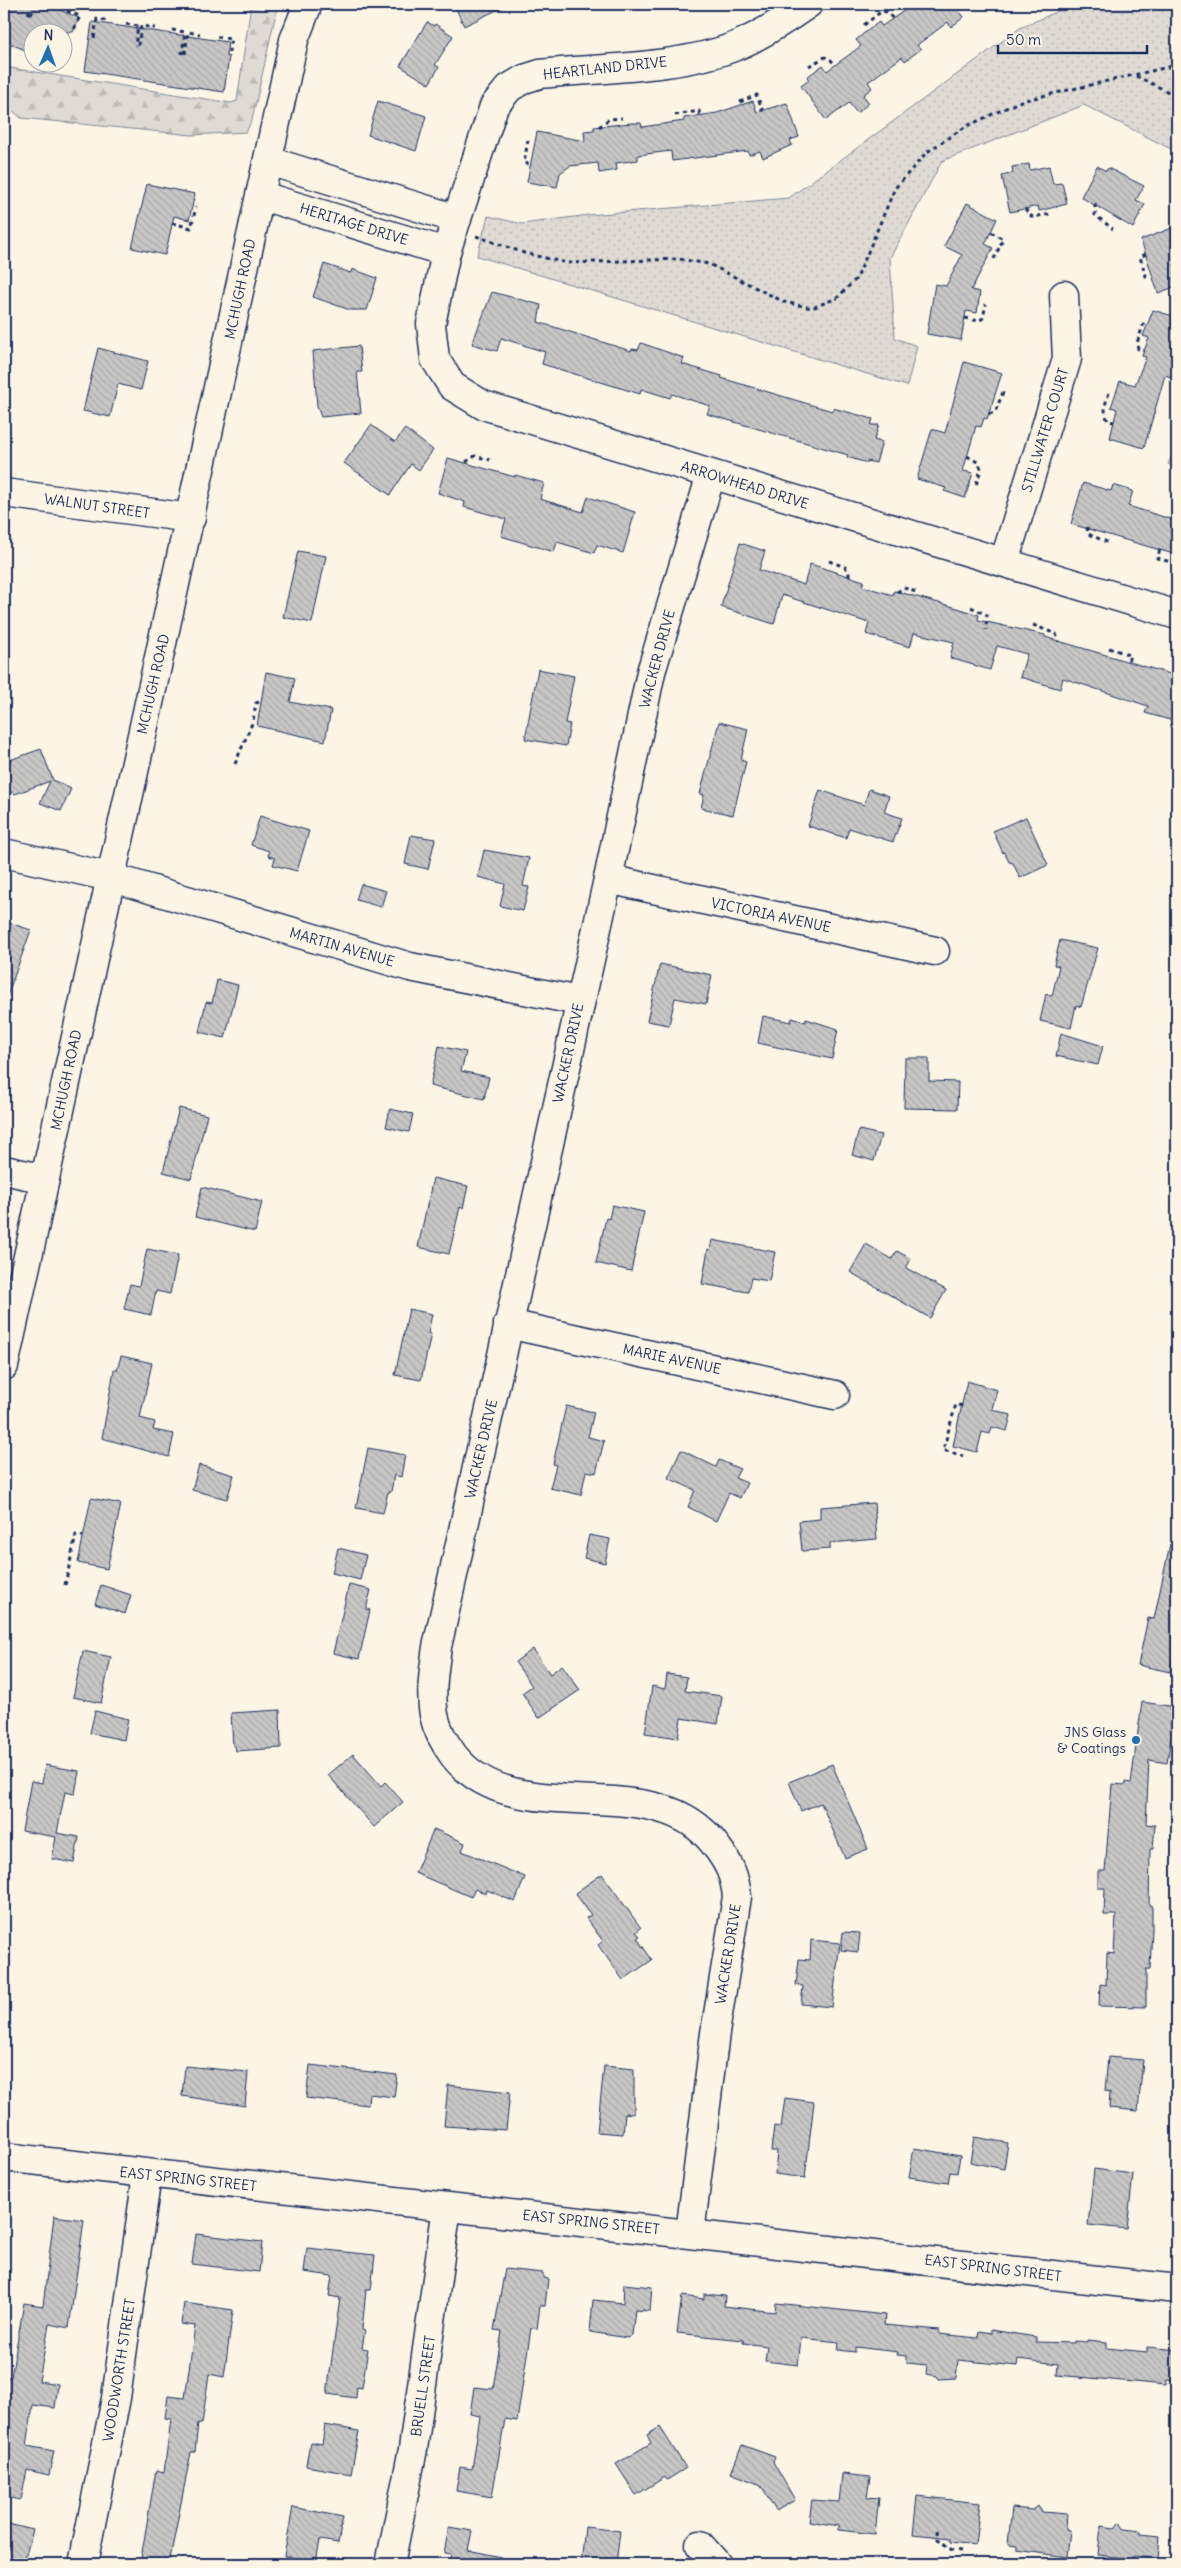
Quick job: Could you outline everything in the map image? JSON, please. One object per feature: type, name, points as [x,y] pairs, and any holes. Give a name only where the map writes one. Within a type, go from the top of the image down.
[{"type":"street","name":"MCHUGH ROAD","points":[[4,1366],[110,877],[262,196],[294,40],[308,4]]},
{"type":"street","name":"HEARTLAND DRIVE","points":[[446,252],[485,127],[494,106],[509,88],[524,79],[540,74],[678,60],[706,55],[759,36],[808,4]]},
{"type":"street","points":[[269,161],[457,219]]},
{"type":"street","name":"HERITAGE DRIVE","points":[[262,196],[446,252]]},
{"type":"street","name":"ARROWHEAD DRIVE","points":[[446,252],[431,324],[435,359],[452,386],[483,405],[1177,615]]},
{"type":"street","name":"STILLWATER COURT","points":[[1004,562],[1068,360],[1064,295]]},
{"type":"street","name":"WACKER DRIVE","points":[[690,2233],[715,2033],[737,1897],[735,1876],[709,1835],[691,1821],[666,1809],[642,1804],[508,1791],[479,1779],[458,1762],[443,1742],[434,1715],[432,1689],[437,1647],[579,1001],[608,879],[651,672],[710,475]]},
{"type":"street","name":"WALNUT STREET","points":[[4,493],[191,518]]},
{"type":"street","name":"MARTIN AVENUE","points":[[4,853],[110,877],[410,967],[579,1001]]},
{"type":"street","name":"VICTORIA AVENUE","points":[[608,879],[935,951]]},
{"type":"street","points":[[4,1170],[45,1179]]},
{"type":"street","name":"MARIE AVENUE","points":[[508,1324],[835,1395]]},
{"type":"street","name":"EAST SPRING STREET","points":[[4,2158],[690,2233],[1177,2289]]},
{"type":"street","name":"WOODWORTH STREET","points":[[83,2564],[117,2388],[148,2175]]},
{"type":"street","name":"BRUELL STREET","points":[[390,2564],[413,2450],[447,2207]]},
{"type":"path","points":[[30,15],[34,4]]},
{"type":"path","points":[[67,11],[80,16],[73,32]]},
{"type":"path","points":[[864,24],[882,11],[888,12],[893,19]]},
{"type":"path","points":[[94,38],[97,19],[109,21]]},
{"type":"path","points":[[126,24],[138,26],[137,46],[141,26],[155,28]]},
{"type":"path","points":[[172,30],[186,32],[184,54],[188,32],[200,34]]},
{"type":"path","points":[[217,37],[231,39],[228,57]]},
{"type":"path","points":[[809,66],[825,57],[835,65]]},
{"type":"path","points":[[479,237],[567,263],[679,259],[709,264],[784,302],[812,308],[837,298],[857,278],[895,188],[927,152],[965,127],[1021,101],[1177,65]]},
{"type":"path","points":[[1135,76],[1177,96]]},
{"type":"path","points":[[740,102],[757,96],[763,112]]},
{"type":"path","points":[[675,115],[699,111],[700,116]]},
{"type":"path","points":[[599,127],[609,119],[622,118]]},
{"type":"path","points":[[528,140],[524,163],[528,164]]},
{"type":"path","points":[[1096,204],[1095,215],[1113,229]]},
{"type":"path","points":[[172,223],[191,228],[196,207]]},
{"type":"path","points":[[1025,209],[1032,216],[1051,214]]},
{"type":"path","points":[[990,232],[1004,239],[994,259]]},
{"type":"path","points":[[1146,254],[1140,257],[1147,279]]},
{"type":"path","points":[[965,318],[979,320],[982,318],[986,304]]},
{"type":"path","points":[[1144,323],[1137,343],[1138,349],[1144,350]]},
{"type":"path","points":[[989,414],[999,408],[1004,390]]},
{"type":"path","points":[[1109,393],[1104,407],[1105,414],[1108,421],[1114,422]]},
{"type":"path","points":[[466,462],[475,456],[490,460]]},
{"type":"path","points":[[967,456],[979,462],[980,469],[976,485]]},
{"type":"path","points":[[1087,527],[1088,534],[1107,542]]},
{"type":"path","points":[[1160,550],[1157,558],[1177,564]]},
{"type":"path","points":[[830,560],[845,567],[850,572],[849,577]]},
{"type":"path","points":[[896,592],[904,588],[916,592]]},
{"type":"path","points":[[971,607],[987,616],[986,630]]},
{"type":"path","points":[[1032,625],[1056,634],[1059,642]]},
{"type":"path","points":[[1109,648],[1130,655],[1128,662]]},
{"type":"path","points":[[235,764],[252,721],[256,703],[259,702]]},
{"type":"path","points":[[962,1406],[956,1404],[943,1450],[963,1456]]},
{"type":"path","points":[[64,1585],[76,1535],[84,1536]]},
{"type":"path","points":[[937,2530],[938,2539],[952,2550],[960,2551]]},
{"type":"green space","points":[[251,4],[278,4],[252,120],[246,132],[192,135],[21,118],[4,103],[4,76],[10,68],[22,70],[22,72],[35,72],[231,103],[237,101]]},
{"type":"green space","points":[[1074,4],[1177,4],[1177,152],[1084,105],[942,161],[890,258],[895,338],[917,346],[907,386],[477,256],[488,216],[522,224],[589,215],[789,198],[1020,28]]},
{"type":"green space","points":[[1177,446],[1177,467],[1168,464]]},
{"type":"building","points":[[4,4],[45,4],[79,18],[73,32],[72,22],[22,22],[22,49],[4,41]]},
{"type":"building","points":[[454,4],[509,4],[464,26]]},
{"type":"building","points":[[914,4],[954,4],[964,17],[951,27],[948,22],[917,45],[921,49],[905,61],[902,57],[868,82],[872,88],[863,95],[869,103],[857,113],[849,103],[826,120],[801,86],[809,80],[807,77],[823,65],[827,71],[861,46],[856,40],[863,34],[879,22],[882,26]]},
{"type":"building","points":[[92,22],[228,42],[226,56],[229,57],[224,92],[85,71]]},
{"type":"building","points":[[427,22],[434,26],[435,24],[453,36],[435,65],[439,67],[429,84],[400,66]]},
{"type":"building","points":[[378,101],[426,116],[416,151],[368,135]]},
{"type":"building","points":[[753,101],[757,112],[787,103],[799,137],[790,140],[792,145],[763,158],[760,151],[749,155],[748,151],[672,161],[671,151],[638,155],[638,160],[616,163],[617,170],[599,173],[598,163],[570,166],[560,173],[557,187],[527,182],[537,132],[585,141],[584,131],[594,130],[594,127],[641,123],[642,127],[684,121],[684,118],[717,113]]},
{"type":"building","points":[[1029,164],[1030,170],[1049,166],[1053,184],[1062,183],[1067,204],[1039,211],[1038,206],[1010,212],[1002,176],[1013,173],[1012,167]]},
{"type":"building","points":[[1097,166],[1106,171],[1108,168],[1144,186],[1136,200],[1145,204],[1133,228],[1081,197]]},
{"type":"building","points":[[147,184],[195,194],[189,220],[174,216],[165,255],[132,248]]},
{"type":"building","points":[[967,203],[997,219],[985,244],[993,248],[971,290],[980,292],[977,313],[966,311],[961,340],[927,334],[935,284],[946,286],[962,255],[944,246]]},
{"type":"building","points":[[1177,226],[1177,286],[1158,293],[1141,240]]},
{"type":"building","points":[[324,264],[351,273],[352,269],[377,278],[367,310],[350,310],[313,297]]},
{"type":"building","points":[[492,292],[541,305],[538,322],[631,351],[632,349],[638,350],[641,343],[684,358],[682,364],[722,376],[721,378],[832,411],[833,408],[873,419],[871,425],[879,425],[874,440],[882,442],[876,463],[867,461],[867,463],[847,457],[848,455],[707,414],[710,406],[672,394],[670,398],[641,389],[640,394],[542,364],[545,352],[501,338],[497,351],[472,344]]},
{"type":"building","points":[[1153,310],[1176,317],[1173,326],[1177,328],[1177,379],[1165,375],[1144,448],[1110,438],[1117,409],[1111,407],[1120,381],[1135,385],[1146,357],[1142,356],[1149,338],[1143,336]]},
{"type":"building","points":[[359,346],[362,372],[357,372],[361,413],[321,417],[317,406],[313,351]]},
{"type":"building","points":[[98,348],[148,361],[141,390],[118,384],[110,417],[83,411]]},
{"type":"building","points":[[964,362],[1002,373],[987,419],[984,418],[981,427],[976,426],[963,471],[973,473],[965,498],[944,491],[946,488],[917,479],[932,429],[945,433]]},
{"type":"building","points":[[371,425],[395,442],[405,429],[433,450],[419,470],[411,464],[390,495],[344,463]]},
{"type":"building","points":[[448,458],[515,477],[515,475],[544,483],[540,499],[583,512],[588,497],[635,512],[623,553],[597,545],[594,553],[557,542],[554,552],[501,536],[506,519],[464,507],[465,502],[438,493]]},
{"type":"building","points":[[1083,483],[1111,491],[1113,485],[1133,491],[1128,506],[1177,521],[1177,555],[1071,524]]},
{"type":"building","points":[[740,543],[765,551],[759,570],[804,585],[810,564],[864,581],[862,586],[893,595],[894,591],[899,592],[957,608],[979,615],[978,620],[1045,635],[1045,637],[1177,676],[1177,722],[1145,713],[1148,706],[1063,678],[1060,689],[1020,677],[1027,654],[997,646],[990,670],[950,658],[954,642],[914,633],[910,647],[866,634],[869,623],[782,595],[774,624],[721,607]]},
{"type":"building","points":[[298,551],[326,556],[312,623],[283,617]]},
{"type":"building","points":[[538,669],[574,676],[565,723],[570,724],[566,746],[525,739]]},
{"type":"building","points":[[266,672],[295,678],[290,702],[331,710],[325,741],[257,726]]},
{"type":"building","points":[[719,722],[748,729],[741,760],[746,762],[733,815],[701,808],[704,795],[700,794]]},
{"type":"building","points":[[41,749],[53,780],[71,789],[61,811],[40,803],[50,781],[15,794],[13,792],[4,796],[4,762]]},
{"type":"building","points":[[869,789],[889,796],[884,812],[902,818],[893,842],[849,828],[846,838],[808,826],[820,790],[864,805]]},
{"type":"building","points":[[260,816],[309,831],[297,871],[273,865],[275,858],[268,856],[269,851],[251,845]]},
{"type":"building","points":[[1026,817],[1048,865],[1020,878],[1013,863],[1009,862],[1003,853],[993,831]]},
{"type":"building","points":[[411,835],[435,839],[428,869],[405,864]]},
{"type":"building","points":[[484,850],[529,858],[523,886],[529,887],[523,911],[500,906],[505,884],[478,877]]},
{"type":"building","points":[[361,884],[386,891],[381,907],[356,900]]},
{"type":"building","points":[[4,921],[31,930],[6,999],[4,999]]},
{"type":"building","points":[[1060,940],[1098,948],[1081,1007],[1076,1005],[1071,1028],[1040,1021],[1046,994],[1052,996],[1059,966],[1054,965]]},
{"type":"building","points":[[660,964],[712,975],[706,1004],[675,998],[669,1025],[647,1021]]},
{"type":"building","points":[[217,980],[238,985],[225,1038],[199,1032],[206,1002],[212,1003]]},
{"type":"building","points":[[763,1016],[791,1022],[792,1018],[806,1022],[806,1019],[838,1029],[832,1059],[758,1043]]},
{"type":"building","points":[[1061,1033],[1103,1046],[1098,1065],[1056,1056]]},
{"type":"building","points":[[439,1046],[466,1052],[461,1071],[489,1077],[484,1099],[430,1086]]},
{"type":"building","points":[[905,1058],[929,1058],[929,1081],[958,1082],[957,1109],[904,1108]]},
{"type":"building","points":[[179,1108],[207,1115],[191,1179],[163,1172]]},
{"type":"building","points":[[390,1109],[413,1114],[409,1132],[386,1127]]},
{"type":"building","points":[[859,1130],[881,1135],[874,1161],[852,1155]]},
{"type":"building","points":[[433,1178],[468,1186],[463,1208],[460,1207],[449,1254],[418,1247]]},
{"type":"building","points":[[202,1187],[262,1202],[255,1232],[195,1217]]},
{"type":"building","points":[[612,1205],[644,1212],[631,1271],[596,1263],[606,1218],[609,1219]]},
{"type":"building","points":[[712,1240],[775,1252],[769,1281],[751,1278],[748,1292],[702,1284],[708,1249],[710,1250]]},
{"type":"building","points":[[866,1244],[892,1259],[897,1251],[911,1259],[906,1268],[946,1290],[930,1318],[850,1272]]},
{"type":"building","points":[[147,1249],[178,1255],[170,1294],[156,1291],[151,1315],[124,1309],[130,1284],[139,1286]]},
{"type":"building","points":[[409,1309],[432,1314],[428,1333],[431,1334],[421,1380],[395,1375]]},
{"type":"building","points":[[121,1356],[152,1363],[140,1418],[155,1422],[153,1430],[174,1434],[169,1457],[102,1438],[114,1370],[117,1370]]},
{"type":"building","points":[[967,1381],[997,1390],[992,1409],[1011,1415],[1007,1431],[992,1427],[990,1434],[982,1432],[977,1452],[953,1446]]},
{"type":"building","points":[[566,1406],[594,1412],[588,1437],[604,1441],[596,1473],[586,1471],[581,1495],[550,1488],[556,1465],[553,1464]]},
{"type":"building","points":[[368,1448],[405,1455],[401,1477],[394,1475],[391,1492],[388,1492],[383,1513],[356,1508]]},
{"type":"building","points":[[681,1450],[716,1467],[719,1460],[740,1469],[735,1478],[747,1483],[740,1498],[729,1493],[716,1521],[688,1507],[695,1490],[668,1478]]},
{"type":"building","points":[[199,1465],[234,1475],[227,1499],[192,1490]]},
{"type":"building","points":[[91,1498],[121,1504],[107,1569],[78,1563]]},
{"type":"building","points":[[874,1503],[877,1539],[830,1543],[830,1549],[802,1551],[799,1521],[820,1519],[820,1507]]},
{"type":"building","points":[[589,1535],[610,1539],[605,1563],[584,1558]]},
{"type":"building","points":[[1170,1544],[1177,1545],[1177,1647],[1175,1647],[1170,1672],[1138,1665],[1148,1618],[1154,1619]]},
{"type":"building","points":[[338,1548],[366,1555],[360,1580],[332,1573]]},
{"type":"building","points":[[101,1585],[131,1595],[125,1614],[95,1604]]},
{"type":"building","points":[[349,1585],[371,1590],[366,1609],[370,1610],[359,1659],[333,1653]]},
{"type":"building","points":[[533,1649],[550,1674],[562,1665],[580,1690],[539,1718],[522,1693],[532,1686],[515,1662]]},
{"type":"building","points":[[83,1651],[111,1657],[101,1703],[73,1697]]},
{"type":"building","points":[[667,1674],[687,1677],[685,1691],[722,1696],[718,1724],[681,1718],[678,1738],[645,1733],[652,1686],[665,1689]]},
{"type":"building","points":[[1142,1702],[1176,1707],[1167,1763],[1149,1760],[1146,1824],[1155,1825],[1153,1849],[1150,1849],[1149,1905],[1152,1906],[1152,1929],[1150,1969],[1146,1969],[1146,2007],[1099,2006],[1100,1984],[1106,1985],[1107,1953],[1114,1954],[1116,1915],[1104,1915],[1105,1888],[1098,1888],[1098,1871],[1105,1871],[1112,1784],[1125,1785],[1125,1782],[1131,1783]]},
{"type":"building","points":[[280,1710],[281,1748],[236,1751],[235,1746],[233,1746],[231,1713]]},
{"type":"building","points":[[95,1711],[128,1719],[124,1740],[90,1733]]},
{"type":"building","points":[[353,1754],[381,1786],[385,1782],[403,1802],[374,1827],[328,1775]]},
{"type":"building","points":[[832,1764],[868,1849],[845,1858],[821,1803],[801,1811],[789,1782]]},
{"type":"building","points":[[45,1765],[79,1771],[75,1794],[65,1792],[57,1833],[79,1837],[74,1863],[52,1859],[56,1837],[22,1831],[31,1781],[42,1783]]},
{"type":"building","points":[[434,1829],[465,1843],[462,1851],[525,1877],[515,1902],[487,1890],[486,1894],[475,1889],[471,1897],[415,1873]]},
{"type":"building","points":[[602,1874],[641,1928],[636,1932],[640,1936],[637,1938],[652,1960],[623,1980],[598,1945],[603,1941],[586,1918],[591,1915],[575,1893]]},
{"type":"building","points":[[843,1932],[860,1933],[858,1952],[841,1950]]},
{"type":"building","points":[[811,1940],[840,1943],[832,2007],[801,2004],[803,1986],[796,1985],[799,1959],[810,1960]]},
{"type":"building","points":[[1108,2057],[1143,2060],[1138,2111],[1109,2108],[1110,2092],[1105,2091]]},
{"type":"building","points":[[310,2065],[397,2075],[394,2097],[369,2094],[368,2105],[306,2098]]},
{"type":"building","points":[[185,2066],[248,2072],[245,2106],[182,2096]]},
{"type":"building","points":[[604,2066],[634,2069],[634,2114],[625,2113],[623,2134],[597,2132]]},
{"type":"building","points":[[448,2085],[510,2092],[506,2130],[444,2126]]},
{"type":"building","points":[[785,2098],[814,2102],[805,2178],[775,2174],[777,2151],[771,2151],[774,2126],[781,2127]]},
{"type":"building","points":[[974,2137],[1008,2143],[1004,2169],[970,2162]]},
{"type":"building","points":[[914,2148],[960,2156],[957,2173],[950,2172],[948,2183],[909,2177]]},
{"type":"building","points":[[1094,2169],[1133,2174],[1127,2229],[1088,2225]]},
{"type":"building","points":[[54,2216],[84,2220],[69,2328],[49,2324],[39,2381],[58,2384],[55,2408],[33,2405],[27,2446],[54,2451],[49,2475],[27,2470],[21,2500],[4,2497],[4,2401],[7,2377],[11,2377],[24,2303],[43,2306]]},
{"type":"building","points":[[196,2234],[262,2242],[259,2272],[192,2264]]},
{"type":"building","points":[[307,2248],[375,2255],[371,2290],[366,2290],[362,2330],[365,2331],[362,2348],[368,2349],[362,2388],[357,2387],[356,2398],[327,2394],[340,2298],[329,2296],[332,2276],[304,2272]]},
{"type":"building","points":[[505,2269],[543,2273],[543,2278],[548,2279],[545,2306],[540,2306],[537,2329],[531,2328],[517,2421],[505,2419],[492,2497],[456,2491],[460,2467],[472,2469],[480,2416],[470,2414],[474,2387],[493,2389],[502,2331],[494,2330]]},
{"type":"building","points":[[624,2284],[652,2287],[650,2311],[635,2310],[632,2335],[627,2338],[590,2332],[593,2300],[623,2303]]},
{"type":"building","points":[[704,2294],[725,2296],[724,2306],[775,2312],[776,2303],[885,2315],[884,2325],[939,2330],[939,2334],[978,2338],[979,2331],[991,2333],[991,2330],[1036,2337],[1036,2342],[1074,2343],[1074,2341],[1087,2342],[1087,2340],[1107,2342],[1107,2348],[1147,2352],[1147,2347],[1177,2350],[1177,2381],[1167,2380],[1166,2385],[1057,2375],[1058,2364],[1018,2359],[1017,2366],[958,2360],[956,2378],[939,2379],[937,2376],[926,2374],[927,2365],[907,2363],[907,2356],[897,2355],[898,2352],[855,2347],[855,2352],[838,2350],[839,2342],[801,2338],[798,2365],[765,2361],[767,2346],[743,2343],[743,2340],[677,2333],[682,2296],[704,2299]]},
{"type":"building","points":[[184,2303],[233,2310],[224,2377],[209,2374],[202,2424],[198,2423],[195,2452],[191,2452],[169,2564],[140,2564],[156,2470],[164,2472],[171,2419],[165,2418],[168,2396],[185,2398],[195,2326],[181,2324]]},
{"type":"building","points":[[325,2425],[359,2431],[351,2474],[306,2466],[310,2442],[322,2444]]},
{"type":"building","points":[[660,2427],[686,2468],[667,2480],[665,2477],[636,2495],[616,2464],[651,2443],[647,2435]]},
{"type":"building","points":[[742,2445],[775,2457],[773,2462],[795,2500],[776,2511],[761,2485],[731,2473]]},
{"type":"building","points":[[842,2474],[870,2477],[867,2497],[879,2498],[875,2534],[838,2530],[838,2526],[809,2521],[812,2500],[839,2502]]},
{"type":"building","points":[[917,2496],[980,2503],[975,2545],[950,2542],[950,2538],[913,2534]]},
{"type":"building","points":[[1038,2506],[1042,2512],[1067,2514],[1066,2529],[1070,2530],[1067,2557],[1017,2550],[1017,2545],[1008,2544],[1012,2508],[1033,2510]]},
{"type":"building","points":[[293,2507],[343,2517],[338,2543],[320,2540],[316,2562],[284,2556]]},
{"type":"building","points":[[1120,2522],[1124,2529],[1141,2531],[1141,2534],[1160,2536],[1158,2559],[1133,2556],[1133,2559],[1098,2555],[1101,2526],[1115,2528]]},
{"type":"building","points":[[4,2523],[33,2530],[25,2558],[21,2557],[20,2564],[4,2564]]},
{"type":"building","points":[[449,2527],[472,2531],[468,2550],[502,2557],[501,2564],[449,2564],[451,2554],[444,2553]]},
{"type":"building","points":[[585,2527],[620,2531],[616,2564],[581,2564]]},
{"type":"place","name":"JNS Glass & Coatings","points":[[1136,1740]]}]
